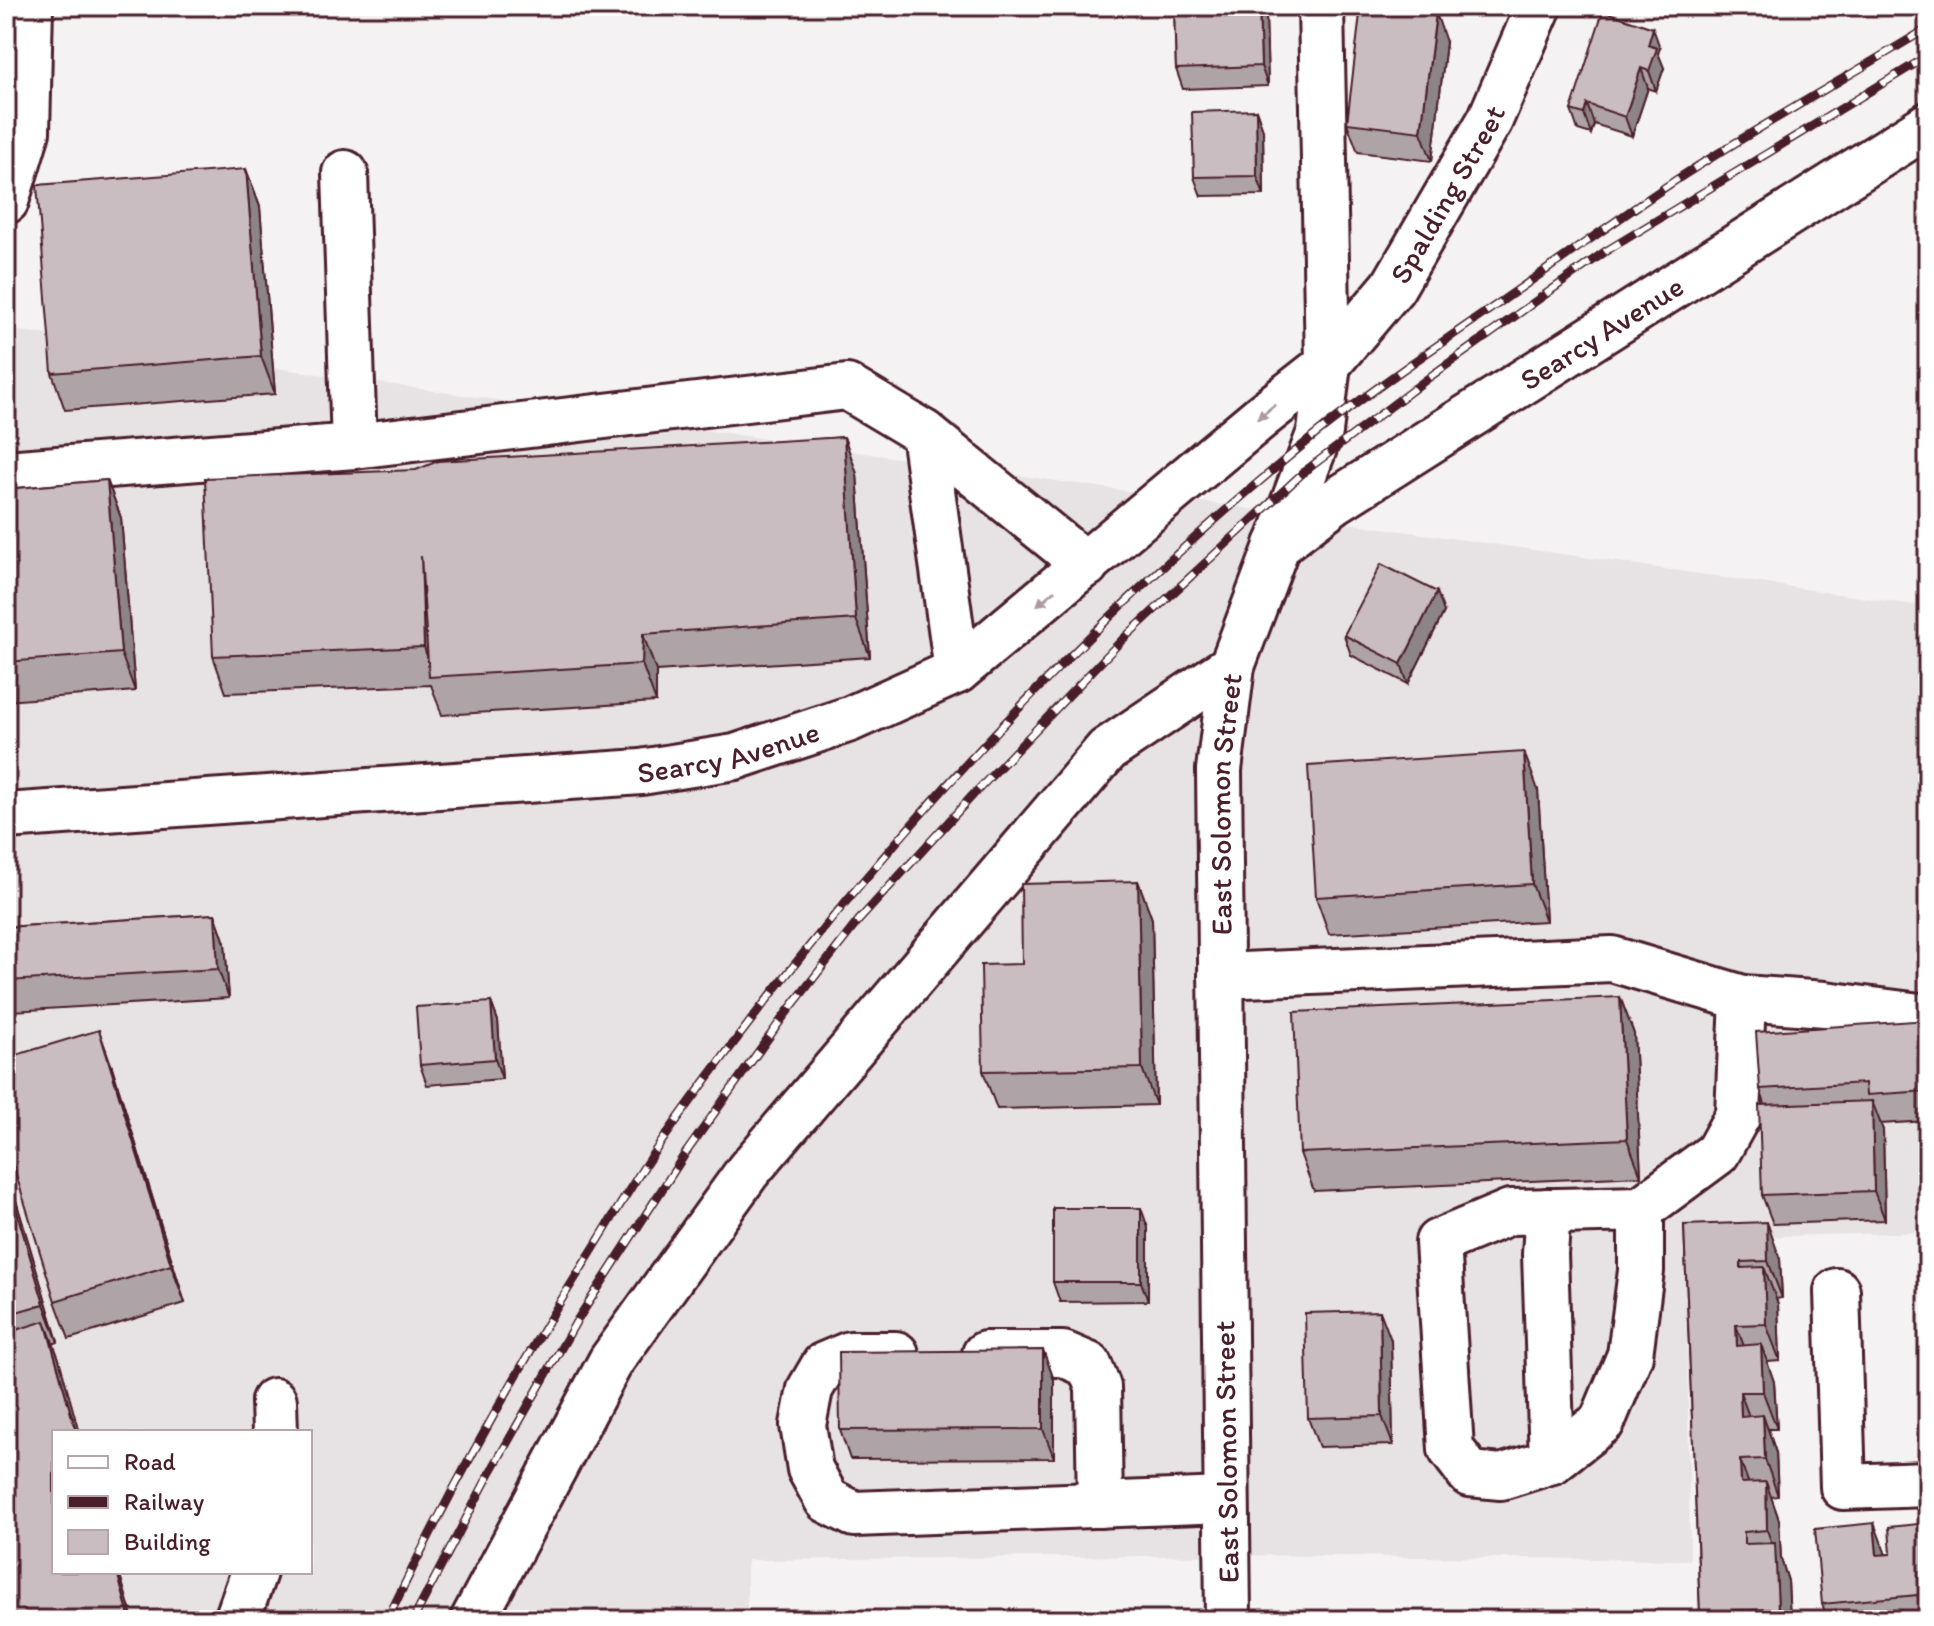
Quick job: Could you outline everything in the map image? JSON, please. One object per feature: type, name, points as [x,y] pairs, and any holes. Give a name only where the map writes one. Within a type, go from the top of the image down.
[{"type":"street","points":[[6,201],[27,132],[30,6]]},
{"type":"street","name":"East Solomon Street","points":[[1228,1620],[1219,770],[1232,666],[1320,432],[1328,364],[1321,6]]},
{"type":"street","name":"Spalding Street","points":[[1328,364],[1393,287],[1490,120],[1539,6]]},
{"type":"street","name":"Searcy Avenue","points":[[1277,545],[1334,502],[1928,125]]},
{"type":"street","points":[[345,173],[354,446]]},
{"type":"street","name":"Searcy Avenue","points":[[6,816],[641,772],[743,755],[850,719],[957,671],[1328,364]]},
{"type":"street","points":[[6,473],[354,446],[847,387],[924,433],[1086,565]]},
{"type":"street","points":[[924,433],[957,671]]},
{"type":"street","points":[[473,1620],[611,1361],[748,1171],[1107,750],[1232,666]]},
{"type":"street","points":[[1221,976],[1612,959],[1743,998],[1825,1004],[1928,1017]]},
{"type":"street","points":[[1641,1209],[1641,1271],[1630,1355],[1602,1422],[1552,1461],[1501,1477],[1470,1474],[1451,1449],[1438,1242],[1510,1212],[1641,1209],[1717,1153],[1738,1115],[1743,998]]},
{"type":"street","points":[[1548,1211],[1545,1254],[1552,1461]]},
{"type":"street","points":[[1837,1291],[1843,1487],[1928,1484]]},
{"type":"street","points":[[1100,1505],[1098,1387],[1089,1365],[1063,1354],[850,1354],[824,1365],[810,1389],[803,1425],[810,1469],[827,1500],[854,1514],[1100,1505],[1226,1500]]},
{"type":"street","points":[[237,1620],[253,1574]]},
{"type":"shaded area","points":[[6,329],[1928,607],[1928,1232],[1686,1239],[1690,1560],[1244,1555],[747,1560],[747,1620],[6,1620]]},
{"type":"building","points":[[1174,6],[1259,6],[1261,66],[1176,69]]},
{"type":"building","points":[[1361,6],[1436,13],[1421,132],[1347,123]]},
{"type":"building","points":[[1603,11],[1653,28],[1648,45],[1657,48],[1649,71],[1641,68],[1625,117],[1587,104],[1584,114],[1571,110]]},
{"type":"building","points":[[1256,110],[1257,176],[1194,177],[1192,112]]},
{"type":"building","points":[[246,169],[261,356],[52,373],[37,185]]},
{"type":"building","points":[[844,437],[856,619],[643,634],[642,664],[429,677],[421,556],[424,647],[213,656],[205,478],[416,470],[438,461]]},
{"type":"building","points":[[107,480],[121,653],[6,662],[6,489]]},
{"type":"building","points":[[1381,564],[1437,592],[1401,664],[1344,635]]},
{"type":"building","points":[[1524,752],[1532,884],[1316,897],[1308,766]]},
{"type":"building","points":[[1138,881],[1142,1068],[983,1071],[981,965],[1022,964],[1021,884]]},
{"type":"building","points":[[215,914],[218,969],[6,981],[6,927]]},
{"type":"building","points":[[1620,997],[1627,1139],[1300,1153],[1294,1012]]},
{"type":"building","points":[[491,1002],[495,1059],[420,1065],[416,1007]]},
{"type":"building","points":[[1928,1020],[1928,1091],[1866,1095],[1865,1083],[1760,1089],[1756,1032]]},
{"type":"building","points":[[99,1030],[171,1265],[55,1301],[6,1142],[6,1058]]},
{"type":"building","points":[[1872,1101],[1874,1191],[1762,1195],[1759,1105]]},
{"type":"building","points":[[6,1176],[44,1304],[6,1315]]},
{"type":"building","points":[[1053,1208],[1141,1208],[1141,1282],[1053,1282]]},
{"type":"building","points":[[1767,1222],[1768,1261],[1741,1262],[1741,1268],[1764,1267],[1766,1324],[1736,1325],[1737,1346],[1761,1344],[1763,1392],[1740,1392],[1741,1417],[1763,1415],[1765,1459],[1740,1460],[1741,1483],[1766,1482],[1767,1530],[1744,1532],[1744,1544],[1775,1543],[1778,1609],[1700,1612],[1684,1225]]},
{"type":"building","points":[[1380,1311],[1382,1416],[1308,1418],[1305,1313]]},
{"type":"building","points":[[45,1321],[75,1430],[52,1430],[52,1574],[118,1574],[130,1620],[6,1620],[6,1333]]},
{"type":"building","points":[[1043,1350],[1043,1429],[840,1430],[839,1352]]},
{"type":"building","points":[[1874,1523],[1877,1555],[1891,1554],[1889,1527],[1928,1523],[1928,1594],[1822,1604],[1815,1529]]},
{"type":"railway","points":[[387,1620],[509,1388],[650,1158],[722,1058],[876,866],[1043,684],[1130,598],[1221,515],[1360,401],[1676,180],[1928,28]]},
{"type":"railway","points":[[413,1620],[490,1473],[576,1322],[685,1154],[784,1016],[859,920],[973,795],[1122,640],[1305,471],[1431,376],[1606,251],[1928,56]]}]
